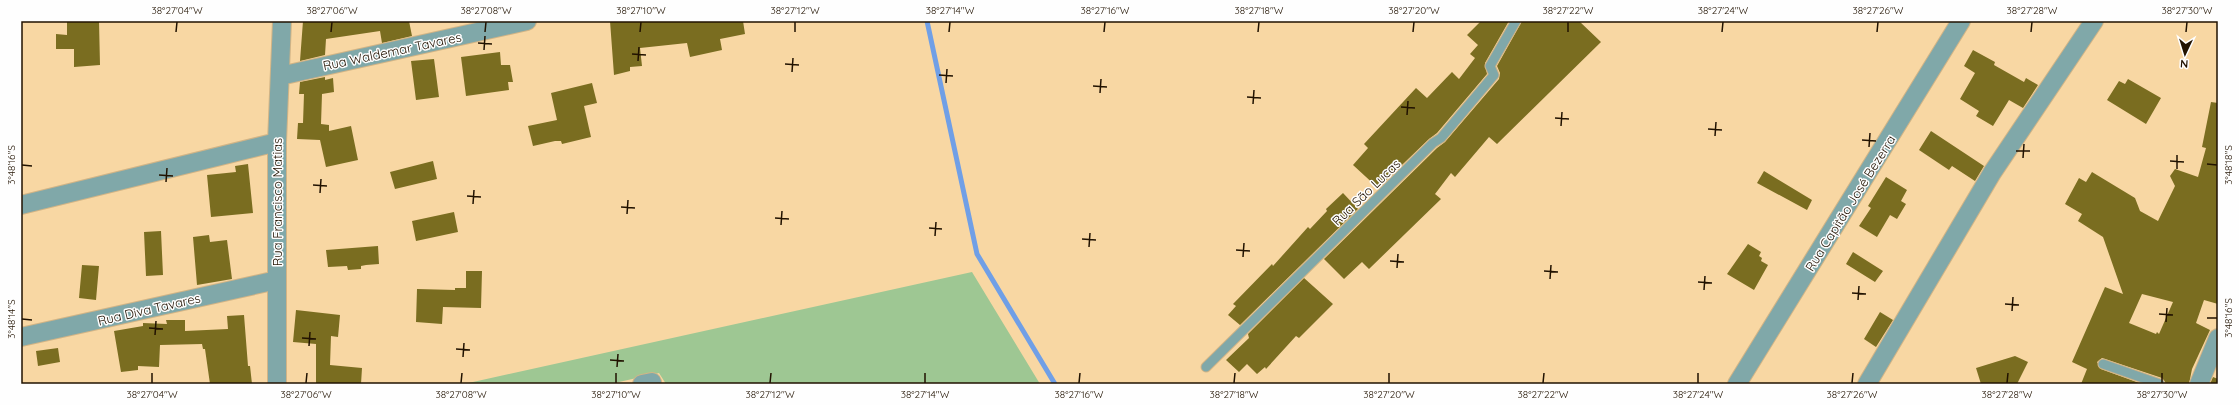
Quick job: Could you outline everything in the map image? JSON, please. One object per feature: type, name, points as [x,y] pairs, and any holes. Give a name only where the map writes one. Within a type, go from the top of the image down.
[{"type":"street","name":"Rua Francisco Matias","points":[[277,384],[277,142],[282,21]]},
{"type":"street","name":"Rua Waldemar Tavares","points":[[280,76],[527,21]]},
{"type":"street","name":"Rua Capitão José Bezerra","points":[[1737,384],[1961,21]]},
{"type":"street","points":[[1867,384],[1992,173],[2094,21]]},
{"type":"street","points":[[21,205],[277,142]]},
{"type":"street","name":"Rua Diva Tavares","points":[[21,337],[277,280]]},
{"type":"street","points":[[2199,384],[2218,338]]},
{"type":"lane","name":"Rua São Lucas","points":[[1206,367],[1433,143],[1441,138],[1494,75],[1490,66],[1516,21]]},
{"type":"lane","points":[[2103,364],[2160,384]]},
{"type":"green space","points":[[972,272],[1040,384],[666,384],[659,373],[610,384],[464,384]]},
{"type":"building","points":[[67,21],[99,21],[100,65],[74,67],[74,49],[56,49],[56,34],[67,35]]},
{"type":"building","points":[[303,21],[409,21],[412,36],[382,43],[380,31],[326,39],[325,55],[300,61]]},
{"type":"building","points":[[610,21],[743,21],[745,34],[720,39],[722,50],[690,57],[687,43],[640,48],[642,66],[630,67],[630,71],[614,75]]},
{"type":"building","points":[[1481,21],[1509,21],[1485,63],[1487,74],[1437,133],[1378,188],[1353,165],[1368,148],[1364,144],[1416,88],[1427,98],[1452,72],[1459,79],[1475,58],[1470,54],[1478,45],[1467,35]]},
{"type":"building","points":[[1522,21],[1579,21],[1601,42],[1497,144],[1489,137],[1455,177],[1451,173],[1435,194],[1441,199],[1369,269],[1362,262],[1344,279],[1324,259],[1437,148],[1445,142],[1499,79],[1500,73],[1497,66]]},
{"type":"building","points":[[1973,50],[1995,62],[1994,65],[2024,82],[2026,78],[2038,85],[2023,108],[2009,100],[1993,126],[1976,116],[1979,111],[1960,99],[1975,73],[1964,66]]},
{"type":"building","points":[[500,52],[501,65],[510,65],[513,82],[508,82],[509,90],[466,96],[461,57]]},
{"type":"building","points":[[434,59],[439,97],[416,100],[411,61]]},
{"type":"building","points":[[325,77],[325,80],[333,78],[334,92],[322,94],[321,124],[329,125],[329,131],[351,126],[358,160],[326,167],[320,140],[297,139],[298,123],[303,123],[304,94],[299,94],[300,82]]},
{"type":"building","points":[[2128,79],[2161,98],[2146,124],[2107,100],[2119,81],[2125,84]]},
{"type":"building","points":[[592,83],[597,103],[584,106],[591,137],[562,144],[561,141],[555,141],[533,146],[528,126],[557,120],[551,93]]},
{"type":"building","points":[[2211,102],[2218,103],[2218,304],[2204,300],[2196,323],[2210,330],[2192,369],[2189,384],[2166,384],[2162,378],[2102,358],[2097,362],[2101,369],[2142,384],[2081,384],[2087,369],[2072,362],[2105,287],[2123,294],[2103,237],[2078,221],[2082,214],[2065,204],[2079,178],[2086,182],[2092,172],[2135,198],[2140,211],[2158,221],[2175,186],[2170,176],[2175,169],[2198,177],[2206,148],[2202,147]],"holes":[[[2142,294],[2173,302],[2159,334],[2129,323]]]},
{"type":"building","points":[[1931,131],[1984,166],[1975,181],[1952,166],[1949,170],[1919,150]]},
{"type":"building","points":[[433,161],[437,179],[395,189],[390,172]]},
{"type":"building","points":[[248,164],[253,213],[211,217],[207,175],[236,172],[235,166]]},
{"type":"building","points":[[1764,171],[1812,200],[1807,210],[1757,183]]},
{"type":"building","points":[[1886,177],[1907,190],[1901,201],[1906,204],[1897,219],[1890,215],[1877,237],[1859,226],[1871,208],[1868,206]]},
{"type":"building","points":[[1343,193],[1358,209],[1240,325],[1228,315],[1236,306],[1233,304],[1272,264],[1273,266],[1308,227],[1310,229],[1327,211],[1326,209]]},
{"type":"building","points":[[454,212],[458,232],[416,241],[412,221]]},
{"type":"building","points":[[161,231],[163,275],[146,276],[144,232]]},
{"type":"building","points":[[209,235],[210,242],[227,240],[232,279],[197,285],[193,237]]},
{"type":"building","points":[[1748,244],[1761,252],[1759,256],[1762,258],[1761,261],[1768,265],[1754,290],[1727,274]]},
{"type":"building","points":[[378,246],[379,264],[361,266],[361,269],[348,270],[347,266],[328,267],[326,250]]},
{"type":"building","points":[[1853,252],[1883,271],[1875,282],[1846,264]]},
{"type":"building","points":[[82,265],[99,266],[96,300],[79,298]]},
{"type":"building","points":[[466,271],[482,271],[481,308],[443,307],[442,324],[416,322],[417,289],[455,290],[455,288],[466,288]]},
{"type":"building","points":[[1304,278],[1333,304],[1299,338],[1296,336],[1266,369],[1265,367],[1257,374],[1247,364],[1239,372],[1226,360],[1249,338],[1248,334]]},
{"type":"building","points":[[296,310],[340,315],[338,337],[331,336],[330,365],[362,368],[361,384],[316,384],[316,344],[293,342]]},
{"type":"building","points":[[1880,312],[1893,320],[1876,347],[1864,339]]},
{"type":"building","points":[[244,315],[248,366],[250,366],[252,384],[210,384],[205,349],[203,349],[202,344],[160,345],[159,367],[138,366],[138,370],[121,372],[114,331],[143,326],[143,323],[167,324],[166,320],[185,320],[185,331],[228,329],[227,316]]},
{"type":"building","points":[[58,348],[60,362],[38,366],[36,351]]},
{"type":"building","points":[[2015,356],[2028,362],[2017,384],[1981,384],[1976,368]]},
{"type":"building","points":[[2213,377],[2218,379],[2218,384],[2210,384]]},
{"type":"waterway","points":[[927,21],[977,254],[1055,384]]}]
